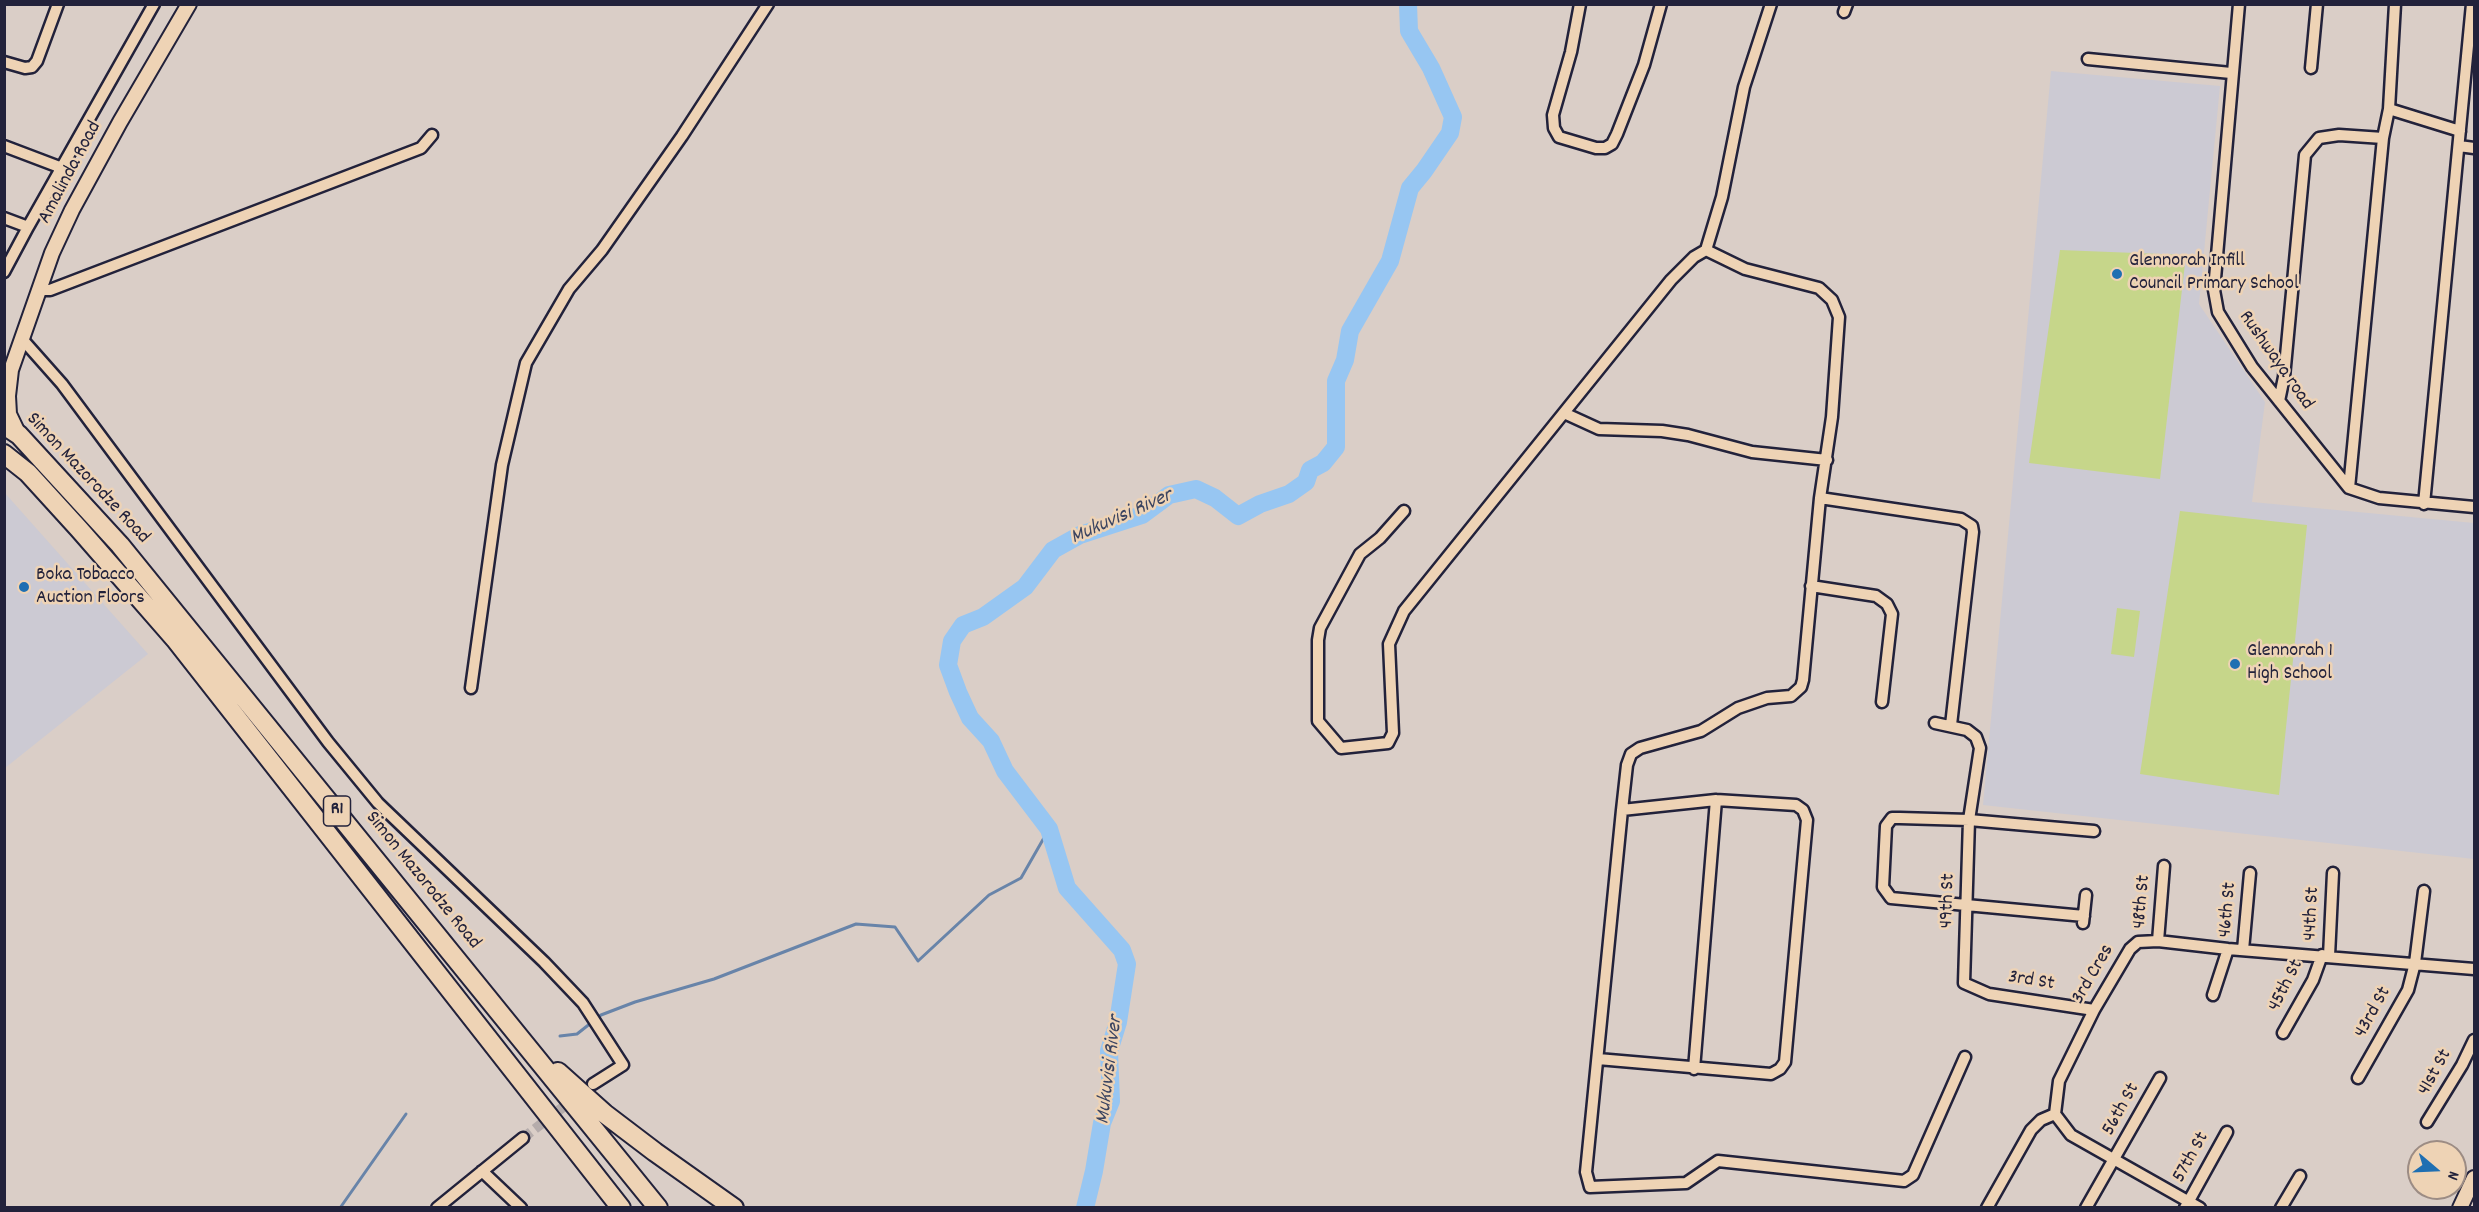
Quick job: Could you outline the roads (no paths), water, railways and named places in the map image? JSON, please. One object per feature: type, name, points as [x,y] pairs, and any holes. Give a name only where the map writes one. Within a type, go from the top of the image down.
[{"type":"highway","name":"Simon Mazorodze Road","points":[[12,430],[120,545],[658,1208]]},
{"type":"highway","name":"Simon Mazorodze Road","points":[[4,454],[28,473],[175,639],[621,1208]]},
{"type":"highway","points":[[519,1036],[606,1114],[734,1208]]},
{"type":"street","points":[[4,62],[25,68],[32,67],[37,61],[58,4]]},
{"type":"street","points":[[4,272],[154,4]]},
{"type":"street","name":"Amalinda Road","points":[[12,430],[9,414],[8,374],[23,340],[52,253],[72,210],[189,4]]},
{"type":"street","points":[[471,688],[502,465],[526,363],[569,289],[602,250],[675,146],[768,4]]},
{"type":"street","points":[[1580,4],[1571,52],[1553,116],[1554,128],[1558,137],[1596,148],[1605,148],[1612,144],[1617,134],[1644,64],[1661,4]]},
{"type":"street","points":[[1404,511],[1380,538],[1360,554],[1320,628],[1318,721],[1341,748],[1388,743],[1393,733],[1389,645],[1404,611],[1671,280],[1694,257],[1706,250],[1722,197],[1744,87],[1771,4]]},
{"type":"street","name":"Rushwaya road","points":[[2239,4],[2214,290],[2218,312],[2252,367],[2349,488]]},
{"type":"street","points":[[2311,68],[2317,4]]},
{"type":"street","points":[[2396,4],[2389,108],[2383,138],[2349,488],[2379,498],[2475,507]]},
{"type":"street","points":[[2424,504],[2460,131],[2470,88],[2472,4]]},
{"type":"street","points":[[2088,59],[2232,73]]},
{"type":"street","points":[[2389,108],[2460,131]]},
{"type":"street","points":[[39,290],[50,290],[421,148],[432,135]]},
{"type":"street","points":[[2279,401],[2284,376],[2305,154],[2319,138],[2339,135],[2383,138]]},
{"type":"street","points":[[4,146],[62,168]]},
{"type":"street","points":[[2459,146],[2475,147]]},
{"type":"street","points":[[4,218],[28,227]]},
{"type":"street","points":[[1706,250],[1745,269],[1820,288],[1832,300],[1839,317],[1827,460],[1820,498],[1810,586],[1803,680],[1797,692],[1791,696],[1767,698],[1738,708],[1701,731],[1640,748],[1631,754],[1627,765],[1622,810],[1586,1172],[1590,1187],[1686,1183],[1718,1161],[1904,1181],[1913,1175],[1965,1057]]},
{"type":"street","points":[[23,340],[62,384],[328,742],[378,803],[544,962],[583,1003],[623,1065],[593,1084]]},
{"type":"street","points":[[1564,413],[1599,429],[1662,431],[1688,435],[1752,453],[1827,460]]},
{"type":"street","points":[[1820,498],[1960,519],[1971,526],[1973,532],[1951,725],[1935,723]]},
{"type":"street","points":[[1810,586],[1876,596],[1887,604],[1892,614],[1882,702]]},
{"type":"street","name":"49th St","points":[[1951,725],[1966,730],[1976,737],[1980,748],[1969,820],[1964,983]]},
{"type":"street","points":[[1598,1059],[1772,1074],[1785,1062],[1807,820],[1803,810],[1796,805],[1716,800],[1622,810]]},
{"type":"street","points":[[1695,1069],[1716,800]]},
{"type":"street","points":[[2086,895],[2083,919],[1891,898],[1883,887],[1886,826],[1892,818],[1969,820],[2094,831]]},
{"type":"street","name":"48th St","points":[[2158,941],[2164,866]]},
{"type":"street","name":"46th St","points":[[2243,950],[2250,873]]},
{"type":"street","name":"44th St","points":[[2326,956],[2333,873]]},
{"type":"street","name":"43rd St","points":[[2358,1078],[2408,990],[2415,963],[2424,891]]},
{"type":"street","name":"3rd Cres","points":[[2055,1114],[2059,1081],[2094,1010],[2130,949],[2138,942],[2158,941],[2228,949],[2475,969]]},
{"type":"street","points":[[2213,995],[2228,949]]},
{"type":"street","name":"45th St","points":[[2283,1033],[2326,956]]},
{"type":"street","name":"3rd St","points":[[1964,983],[1989,994],[2094,1010]]},
{"type":"street","name":"41st St","points":[[2427,1122],[2445,1095],[2475,1040]]},
{"type":"street","name":"56th St","points":[[2086,1208],[2160,1078]]},
{"type":"street","points":[[1987,1208],[2031,1130],[2041,1120],[2055,1114],[2072,1135],[2186,1204],[2200,1208]]},
{"type":"street","name":"57th St","points":[[2186,1204],[2227,1132]]},
{"type":"street","points":[[437,1208],[523,1138]]},
{"type":"street","points":[[482,1171],[521,1208]]},
{"type":"street","points":[[2281,1208],[2300,1176]]},
{"type":"street","points":[[2460,1208],[2475,1178]]},
{"type":"waterway","name":"Mukuvisi River","points":[[1085,1208],[1102,1123],[1111,1101],[1109,1051],[1118,1022],[1127,964],[1122,950],[1067,888],[1049,829],[1005,771],[991,741],[970,718],[948,665],[952,641],[963,625],[983,617],[1025,587],[1053,550],[1080,535],[1142,515],[1169,495],[1196,489],[1215,498],[1238,516],[1260,504],[1289,494],[1306,482],[1310,470],[1323,463],[1336,447],[1336,381],[1345,360],[1350,331],[1390,261],[1410,188],[1450,133],[1453,117],[1431,68],[1409,31],[1408,4]]},
{"type":"waterway","points":[[560,1036],[577,1034],[601,1015],[635,1002],[714,979],[856,924],[895,927],[918,961],[989,895],[1021,878],[1049,829]]},
{"type":"waterway","points":[[340,1208],[406,1114]]},
{"type":"tunnel","points":[[523,1138],[575,1098]]},
{"type":"place","name":"Glennorah Infill Council Primary School","points":[[2117,274]]},
{"type":"place","name":"Boka Tobacco Auction Floors","points":[[24,587]]},
{"type":"place","name":"Glennorah 1 High School","points":[[2235,664]]}]
